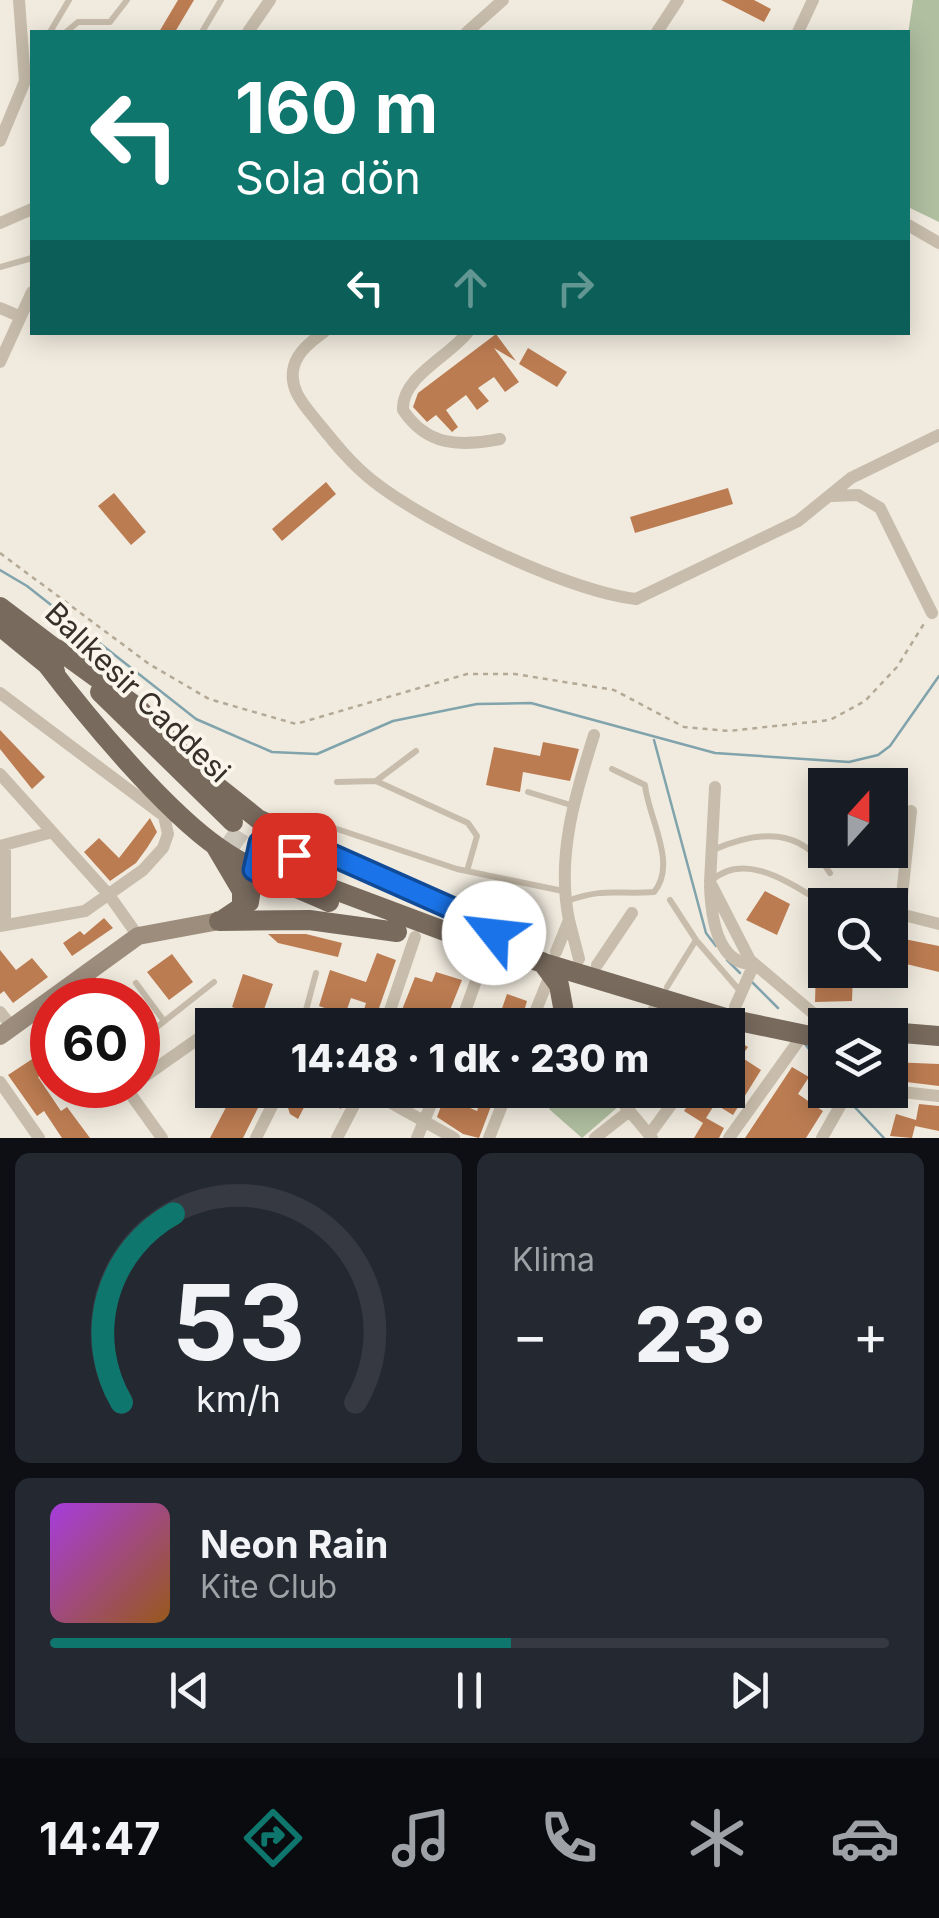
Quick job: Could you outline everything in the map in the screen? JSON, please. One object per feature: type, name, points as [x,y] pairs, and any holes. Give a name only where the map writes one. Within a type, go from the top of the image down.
[{"type":"main road","name":"Balıkesir Caddesi","points":[[0,607],[225,834]]},
{"type":"main road","name":"Balıkesir Caddesi","points":[[0,626],[51,656]]},
{"type":"main road","points":[[51,656],[137,708],[235,803],[287,835],[460,912],[485,940]]},
{"type":"main road","points":[[225,834],[254,870],[406,934]]},
{"type":"main road","points":[[225,834],[242,891],[242,916]]},
{"type":"main road","points":[[242,916],[254,890],[260,843],[287,835]]},
{"type":"main road","points":[[242,916],[292,863],[287,835]]},
{"type":"main road","points":[[321,878],[569,970],[722,1008]]},
{"type":"main road","points":[[82,978],[138,936],[242,916],[309,920],[406,934],[450,945],[485,940]]},
{"type":"main road","points":[[568,1008],[569,970]]},
{"type":"main road","points":[[4,1025],[30,1011]]},
{"type":"main road","points":[[745,1013],[808,1023]]},
{"type":"main road","points":[[745,1015],[808,1037]]},
{"type":"main road","points":[[908,1033],[939,1036]]},
{"type":"main road","points":[[908,1047],[939,1049]]},
{"type":"street","points":[[18,0],[30,66]]},
{"type":"street","points":[[249,30],[270,0]]},
{"type":"street","points":[[466,30],[494,0]]},
{"type":"street","points":[[466,30],[503,0]]},
{"type":"street","points":[[658,30],[678,0]]},
{"type":"street","points":[[799,30],[813,0]]},
{"type":"street","points":[[0,141],[30,75]]},
{"type":"street","points":[[0,223],[30,210]]},
{"type":"street","points":[[910,227],[939,243]]},
{"type":"street","points":[[0,362],[30,295]]},
{"type":"street","points":[[0,308],[18,316]]},
{"type":"street","points":[[321,335],[297,358],[293,368],[295,391],[360,470],[395,496],[484,543],[598,592],[636,598],[798,522],[851,478],[939,435]]},
{"type":"street","points":[[466,335],[455,350],[407,388],[403,410],[413,426],[442,442],[500,439]]},
{"type":"street","points":[[833,496],[858,495],[880,508],[932,613]]},
{"type":"street","points":[[0,693],[164,816],[168,834],[162,848],[143,870],[85,911],[2,924],[3,846],[49,833]]},
{"type":"street","points":[[569,970],[565,848],[594,734]]},
{"type":"street","points":[[0,774],[49,833],[109,894],[138,936]]},
{"type":"street","points":[[715,786],[710,882],[754,964],[808,1010]]},
{"type":"street","points":[[911,812],[900,914],[939,924]]},
{"type":"street","points":[[542,1008],[569,970],[632,913]]},
{"type":"street","points":[[569,920],[569,970]]},
{"type":"street","points":[[389,1008],[406,934]]},
{"type":"street","points":[[465,1008],[485,940]]},
{"type":"street","points":[[734,1008],[754,964]]},
{"type":"street","points":[[654,1008],[665,992]]},
{"type":"street","points":[[728,1138],[802,1036]]},
{"type":"street","points":[[160,1065],[195,1041]]},
{"type":"street","points":[[0,1082],[39,1138]]},
{"type":"street","points":[[908,1093],[939,1096]]},
{"type":"street","points":[[144,1108],[162,1138]]},
{"type":"street","points":[[256,1138],[271,1108]]},
{"type":"street","points":[[337,1138],[354,1108]]},
{"type":"street","points":[[399,1108],[454,1138]]},
{"type":"street","points":[[416,1138],[431,1108]]},
{"type":"street","points":[[489,1138],[501,1108]]},
{"type":"street","points":[[625,1108],[650,1137],[670,1108]]},
{"type":"street","points":[[822,1138],[839,1108]]},
{"type":"street","points":[[596,1138],[628,1112]]},
{"type":"lane","points":[[51,30],[69,0]]},
{"type":"lane","points":[[68,30],[78,22],[110,22],[126,0]]},
{"type":"lane","points":[[203,30],[221,0]]},
{"type":"lane","points":[[0,267],[30,259]]},
{"type":"lane","points":[[376,781],[416,751]]},
{"type":"lane","points":[[331,828],[564,896],[605,888],[631,894],[654,892],[663,879],[664,863],[645,785],[612,770]]},
{"type":"lane","points":[[337,782],[376,781],[468,823],[476,836],[466,870]]},
{"type":"lane","points":[[528,792],[574,806]]},
{"type":"lane","points":[[712,851],[749,836],[784,836],[809,847],[830,873]]},
{"type":"lane","points":[[710,882],[727,868],[750,868],[808,896]]},
{"type":"lane","points":[[670,900],[731,1008]]},
{"type":"lane","points":[[665,992],[696,940]]},
{"type":"lane","points":[[306,1008],[316,972]]},
{"type":"lane","points":[[160,1024],[214,982]]},
{"type":"lane","points":[[160,1016],[164,1021]]},
{"type":"path","points":[[0,553],[149,664],[209,700],[296,724],[467,674],[514,674],[614,690],[684,727],[729,731],[830,720],[865,701],[897,667],[932,613]]},
{"type":"green space","points":[[913,0],[939,0],[939,222],[910,208],[909,30]]},
{"type":"green space","points":[[550,1108],[617,1108],[582,1138]]},
{"type":"building","points":[[178,0],[194,0],[176,30],[160,30]]},
{"type":"building","points":[[721,0],[754,0],[771,9],[764,22]]},
{"type":"building","points":[[495,335],[516,361],[494,348],[519,382],[505,392],[494,377],[478,388],[489,401],[477,410],[466,395],[446,410],[458,427],[452,432],[436,415],[427,422],[413,407],[418,393]]},
{"type":"building","points":[[528,348],[567,372],[557,387],[519,364]]},
{"type":"building","points":[[326,482],[336,494],[282,541],[272,529]]},
{"type":"building","points":[[728,488],[733,504],[635,533],[630,517]]},
{"type":"building","points":[[114,493],[146,532],[131,545],[98,506]]},
{"type":"building","points":[[0,730],[45,777],[32,789],[0,749]]},
{"type":"building","points":[[543,742],[579,749],[570,781],[523,772],[520,792],[486,785],[494,747],[540,756]]},
{"type":"building","points":[[150,818],[157,832],[147,848],[136,863],[110,881],[84,852],[99,838],[119,858]]},
{"type":"building","points":[[765,891],[790,904],[777,935],[746,920]]},
{"type":"building","points":[[104,918],[113,928],[72,956],[63,943],[80,931],[84,935]]},
{"type":"building","points":[[268,934],[306,934],[342,943],[338,957],[278,943]]},
{"type":"building","points":[[908,940],[939,946],[939,972],[908,964]]},
{"type":"building","points":[[0,950],[16,970],[32,958],[48,977],[30,978],[30,990],[13,1003],[4,991],[0,994]]},
{"type":"building","points":[[377,953],[396,960],[379,1008],[364,1008],[366,1003],[351,998],[347,1008],[319,1006],[330,970],[366,982]]},
{"type":"building","points":[[172,954],[193,982],[169,1000],[160,989],[160,978],[152,978],[147,972]]},
{"type":"building","points":[[436,972],[462,980],[451,1008],[403,1008],[415,977],[432,982]]},
{"type":"building","points":[[243,974],[273,984],[265,1008],[232,1007]]},
{"type":"building","points":[[815,988],[852,988],[852,1001],[815,1002]]},
{"type":"building","points":[[507,994],[527,1001],[525,1008],[502,1008]]},
{"type":"building","points":[[30,1060],[30,1106],[8,1075]]},
{"type":"building","points":[[745,1060],[761,1070],[745,1096]]},
{"type":"building","points":[[908,1063],[939,1064],[939,1086],[908,1082]]},
{"type":"building","points":[[792,1067],[808,1076],[798,1094],[808,1101],[808,1108],[823,1111],[806,1138],[745,1138]]},
{"type":"building","points":[[919,1104],[939,1106],[939,1131],[915,1126],[912,1138],[890,1136],[896,1114],[916,1120]]},
{"type":"building","points":[[31,1108],[68,1108],[90,1138],[62,1138],[44,1111],[37,1116]]},
{"type":"building","points":[[226,1108],[258,1108],[243,1138],[210,1138]]},
{"type":"building","points":[[288,1108],[304,1108],[298,1119]]},
{"type":"building","points":[[440,1108],[490,1108],[479,1138],[463,1134],[437,1117]]},
{"type":"building","points":[[712,1108],[706,1118],[724,1128],[719,1138],[694,1138],[703,1123],[684,1111]]},
{"type":"waterway","points":[[0,570],[27,586],[196,719],[272,752],[317,754],[393,721],[477,704],[531,703],[715,753],[849,762],[878,755],[890,746],[939,676]]},
{"type":"waterway","points":[[654,740],[706,933],[716,946]]},
{"type":"waterway","points":[[727,960],[740,973]]},
{"type":"waterway","points":[[752,982],[778,1008]]},
{"type":"waterway","points":[[805,1044],[808,1048]]},
{"type":"waterway","points":[[856,1108],[884,1138]]},
{"type":"tunnel","points":[[226,834],[268,862],[319,884]]},
{"type":"route","points":[[294,855],[289,870],[278,881],[254,870],[257,847],[280,832],[460,912],[494,933]]}]
